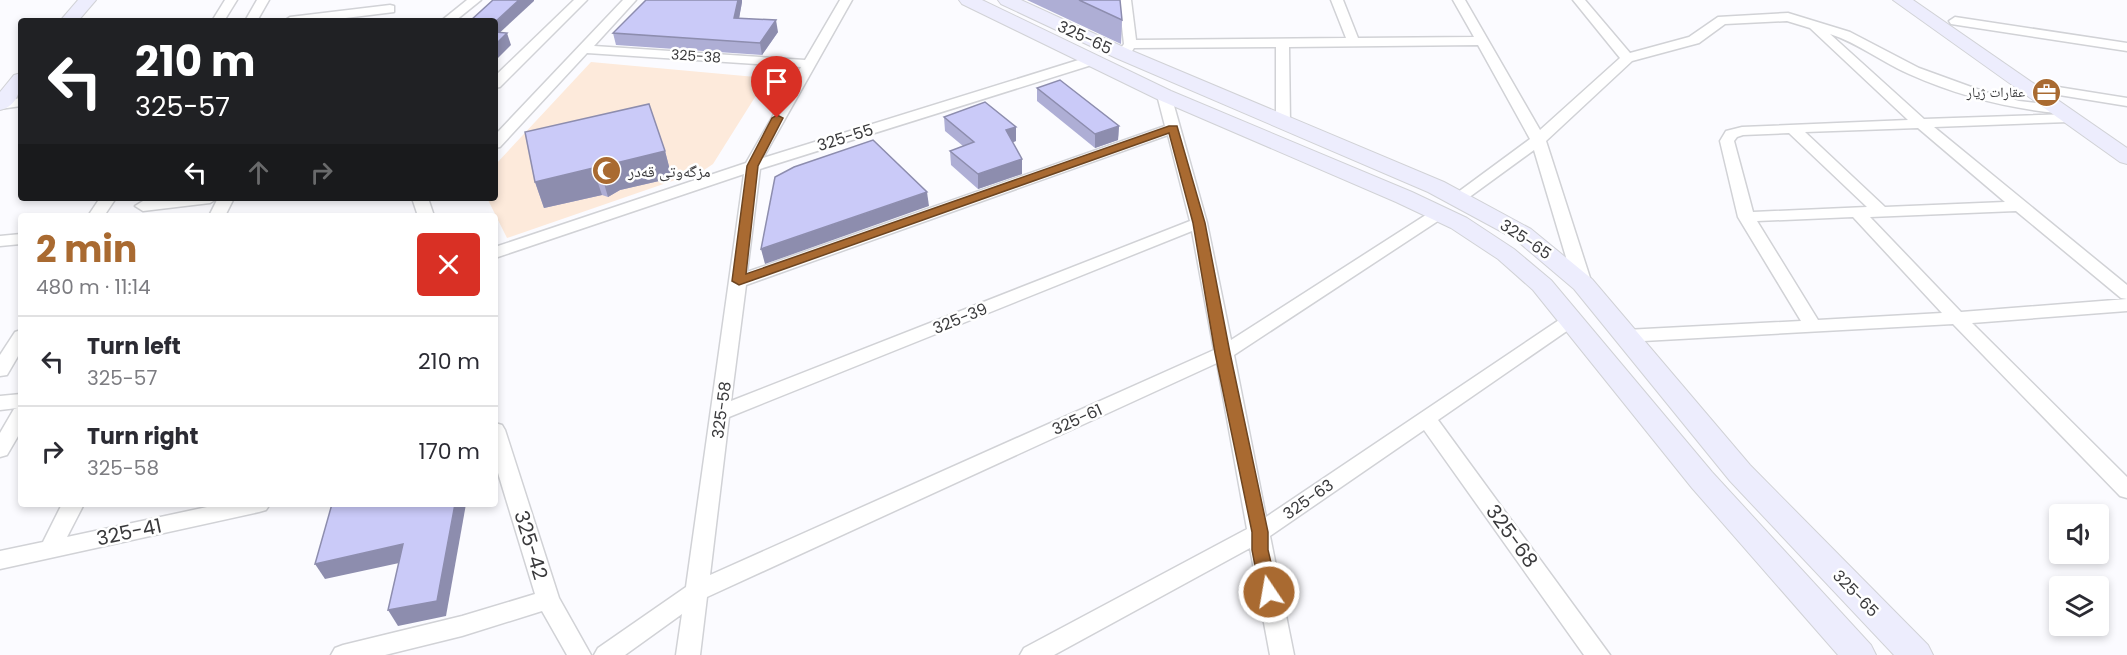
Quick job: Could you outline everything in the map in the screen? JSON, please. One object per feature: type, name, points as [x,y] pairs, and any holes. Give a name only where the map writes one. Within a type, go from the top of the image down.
[{"type":"street","points":[[72,18],[90,0]]},
{"type":"street","points":[[220,18],[231,0]]},
{"type":"street","points":[[253,18],[263,0]]},
{"type":"street","points":[[451,18],[475,0]]},
{"type":"street","points":[[498,81],[581,0]]},
{"type":"street","points":[[498,141],[630,0]]},
{"type":"street","points":[[753,166],[756,155],[846,0]]},
{"type":"street","name":"325-65","points":[[968,0],[1164,94],[1459,223],[1506,255],[1542,285],[1702,480],[1859,655]]},
{"type":"street","name":"325-65","points":[[1007,0],[1053,22],[1126,49],[1283,124],[1458,198],[1522,234],[1584,284],[1740,473],[1916,655]]},
{"type":"street","points":[[1125,0],[1126,49],[1282,43],[1482,41]]},
{"type":"street","points":[[1337,0],[1354,43]]},
{"type":"street","points":[[1459,0],[1538,140],[1584,284]]},
{"type":"street","points":[[1579,0],[1627,58]]},
{"type":"street","points":[[1902,0],[1974,51],[2061,106],[2127,138]]},
{"type":"street","points":[[1924,0],[1998,50],[2061,106],[2127,158]]},
{"type":"street","points":[[317,18],[389,10]]},
{"type":"street","points":[[1458,198],[1538,140],[1627,58],[1694,40],[1722,20],[1788,17],[1845,35],[1914,71],[1980,95],[2019,105],[2061,106]]},
{"type":"street","points":[[1955,21],[2127,47]]},
{"type":"street","points":[[1031,32],[1053,22]]},
{"type":"street","points":[[1811,23],[1922,125],[2127,294]]},
{"type":"street","points":[[1282,43],[1283,124]]},
{"type":"street","name":"325-38","points":[[584,49],[808,64]]},
{"type":"street","points":[[1974,51],[1998,50]]},
{"type":"street","name":"325-55","points":[[498,252],[753,166],[1093,60]]},
{"type":"street","points":[[0,104],[18,83]]},
{"type":"street","points":[[1164,94],[1199,223],[1222,353],[1260,532],[1260,550],[1282,655]]},
{"type":"street","points":[[0,104],[18,102]]},
{"type":"street","points":[[1813,326],[1746,218],[1726,141],[1731,134],[1742,131],[1793,128],[1922,125],[2061,106],[2127,102]]},
{"type":"street","points":[[739,281],[1173,128]]},
{"type":"street","points":[[1793,128],[1881,212]]},
{"type":"street","name":"325-58","points":[[688,655],[753,166]]},
{"type":"street","points":[[142,207],[187,201]]},
{"type":"street","points":[[1746,218],[2021,206]]},
{"type":"street","points":[[1858,213],[1957,318],[2127,490]]},
{"type":"street","name":"325-61","points":[[606,655],[697,591],[1222,353],[1438,214]]},
{"type":"street","name":"325-39","points":[[721,414],[1199,223]]},
{"type":"street","points":[[0,241],[18,239]]},
{"type":"street","points":[[1625,336],[1957,318],[2127,305]]},
{"type":"street","name":"325-63","points":[[1032,655],[1260,532],[1570,321]]},
{"type":"street","points":[[0,370],[18,341]]},
{"type":"street","points":[[0,403],[18,401]]},
{"type":"street","name":"325-68","points":[[1426,418],[1598,655]]},
{"type":"street","points":[[0,450],[18,419]]},
{"type":"street","name":"325-42","points":[[498,452],[548,600],[579,655]]},
{"type":"street","points":[[1702,480],[1740,473]]},
{"type":"street","points":[[51,549],[72,507]]},
{"type":"street","name":"325-41","points":[[0,560],[245,507]]},
{"type":"street","points":[[343,655],[462,627],[548,600]]},
{"type":"shaded area","points":[[591,62],[767,78],[713,164],[704,170],[507,238],[498,220],[498,213],[494,213],[488,201],[498,201],[498,162]]},
{"type":"building","points":[[493,0],[519,0],[498,19],[473,18]]},
{"type":"building","points":[[646,0],[738,0],[734,18],[776,20],[760,43],[613,33]]},
{"type":"building","points":[[1079,0],[1120,0],[1122,20]]},
{"type":"building","points":[[498,32],[507,33],[498,42]]},
{"type":"building","points":[[1060,80],[1119,126],[1095,134],[1037,88]]},
{"type":"building","points":[[985,102],[1016,127],[1006,130],[1022,159],[978,174],[950,151],[974,142],[944,117]]},
{"type":"building","points":[[649,104],[665,151],[612,164],[600,170],[593,168],[535,182],[525,132]]},
{"type":"building","points":[[873,140],[927,192],[761,249],[775,177],[794,167]]},
{"type":"building","points":[[331,507],[454,507],[437,601],[388,610],[403,544],[315,564]]},
{"type":"place","name":"عقارات ژیار","points":[[2046,92]]},
{"type":"place","name":"مزگەوتی قەدر","points":[[607,171]]},
{"type":"route","points":[[777,118],[756,155],[753,166],[739,281],[1173,128],[1199,223],[1222,353],[1260,532],[1260,550],[1269,592]]}]
